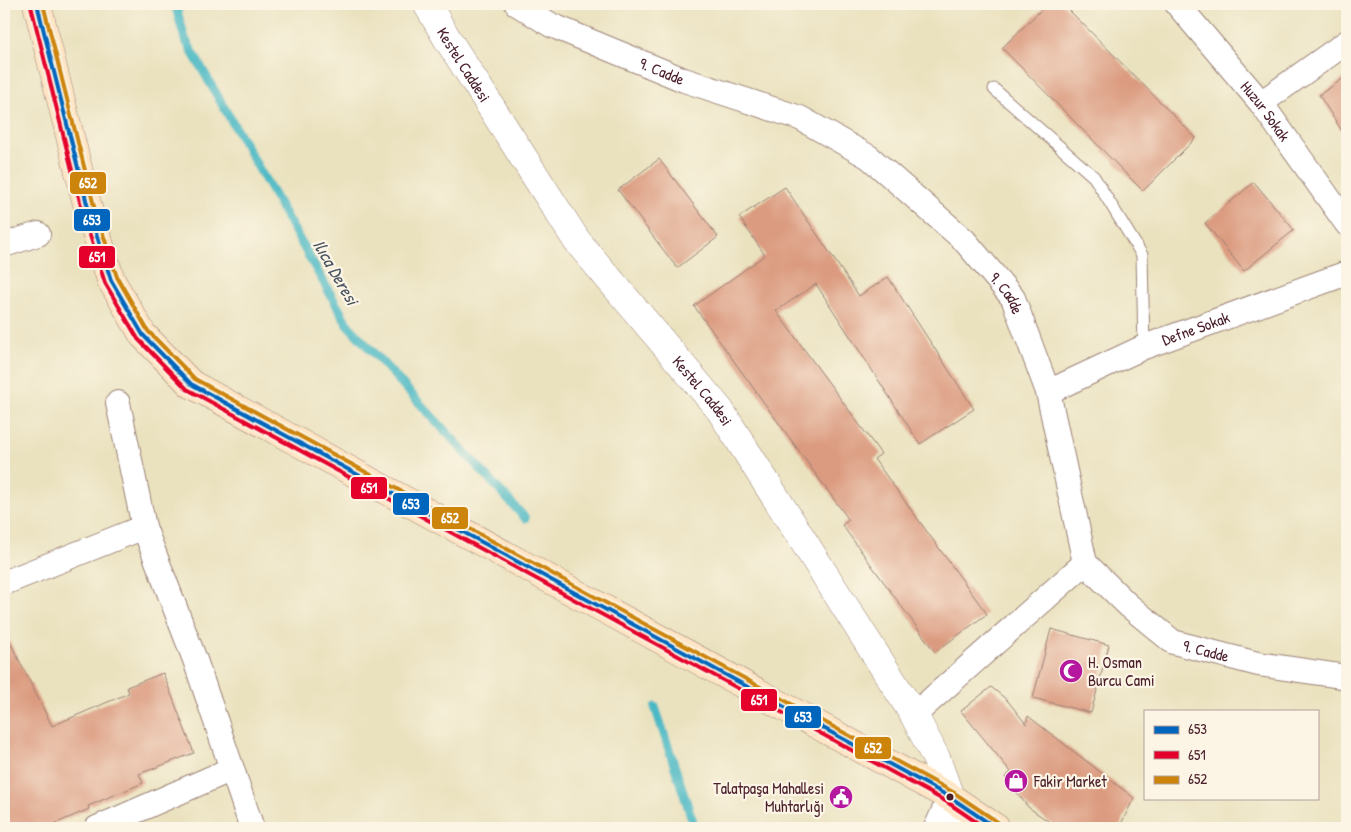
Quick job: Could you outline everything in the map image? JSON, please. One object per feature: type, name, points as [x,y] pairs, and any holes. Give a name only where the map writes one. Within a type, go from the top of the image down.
[{"type":"main road","points":[[37,4],[88,208],[111,280],[143,335],[191,384],[950,797],[996,828]]},
{"type":"street","name":"Kestel Caddesi","points":[[427,4],[448,40],[577,241],[720,410],[914,715],[936,758],[950,797]]},
{"type":"street","name":"9. Cadde","points":[[517,4],[551,25],[684,80],[800,118],[868,156],[964,240],[1012,298],[1048,392],[1085,562],[1128,605],[1173,642],[1258,664],[1347,677]]},
{"type":"street","name":"Huzur Sokak","points":[[1177,4],[1261,103],[1347,224]]},
{"type":"street","points":[[1261,103],[1347,42]]},
{"type":"street","points":[[4,245],[38,234]]},
{"type":"street","name":"Defne Sokak","points":[[1048,392],[1144,347],[1347,273]]},
{"type":"street","points":[[118,403],[144,527],[195,660],[252,828]]},
{"type":"street","points":[[4,583],[144,527]]},
{"type":"street","points":[[914,715],[1085,562]]},
{"type":"street","points":[[97,828],[232,769]]},
{"type":"street","points":[[936,828],[950,797]]},
{"type":"lane","points":[[994,89],[1094,177],[1142,256],[1144,347]]},
{"type":"lane","points":[[950,797],[957,828]]},
{"type":"building","points":[[1047,4],[1063,4],[1196,138],[1143,191],[1002,48]]},
{"type":"building","points":[[1347,76],[1347,139],[1319,95]]},
{"type":"building","points":[[659,159],[718,237],[677,268],[618,190]]},
{"type":"building","points":[[1254,182],[1294,230],[1244,271],[1205,223]]},
{"type":"building","points":[[785,187],[859,296],[888,277],[974,409],[920,444],[816,284],[776,311],[881,454],[874,459],[987,614],[935,652],[842,525],[849,520],[694,306],[765,255],[739,217]]},
{"type":"building","name":"H. Osman Burcu Cami","points":[[1051,629],[1109,645],[1091,713],[1033,698]]},
{"type":"building","points":[[4,630],[52,726],[129,693],[127,687],[163,673],[194,753],[139,774],[143,783],[88,806],[89,809],[45,828],[4,828]]},
{"type":"building","points":[[991,687],[1007,700],[1026,724],[1028,716],[1134,798],[1119,828],[1058,828],[1028,807],[1005,777],[1011,772],[961,711]]},
{"type":"waterway","name":"Ilıca Deresi","points":[[175,4],[185,39],[348,325],[525,518]]},
{"type":"waterway","name":"Ilıca Deresi","points":[[655,707],[695,828]]},
{"type":"transit line","name":"653","points":[[37,4],[88,208],[111,280],[143,335],[191,384],[950,797],[996,828]]},
{"type":"transit line","name":"652","points":[[43,4],[94,206],[117,277],[148,331],[195,379],[953,792],[999,823]]},
{"type":"transit line","name":"651","points":[[31,6],[82,210],[105,283],[138,339],[187,389],[947,802],[985,828]]},
{"type":"place","name":"H. Osman Burcu Cami","points":[[1071,671]]},
{"type":"place","name":"Fakir Market","points":[[1016,781]]},
{"type":"place","name":"Talatpaşa Mahallesi Muhtarlığı","points":[[841,797]]}]
